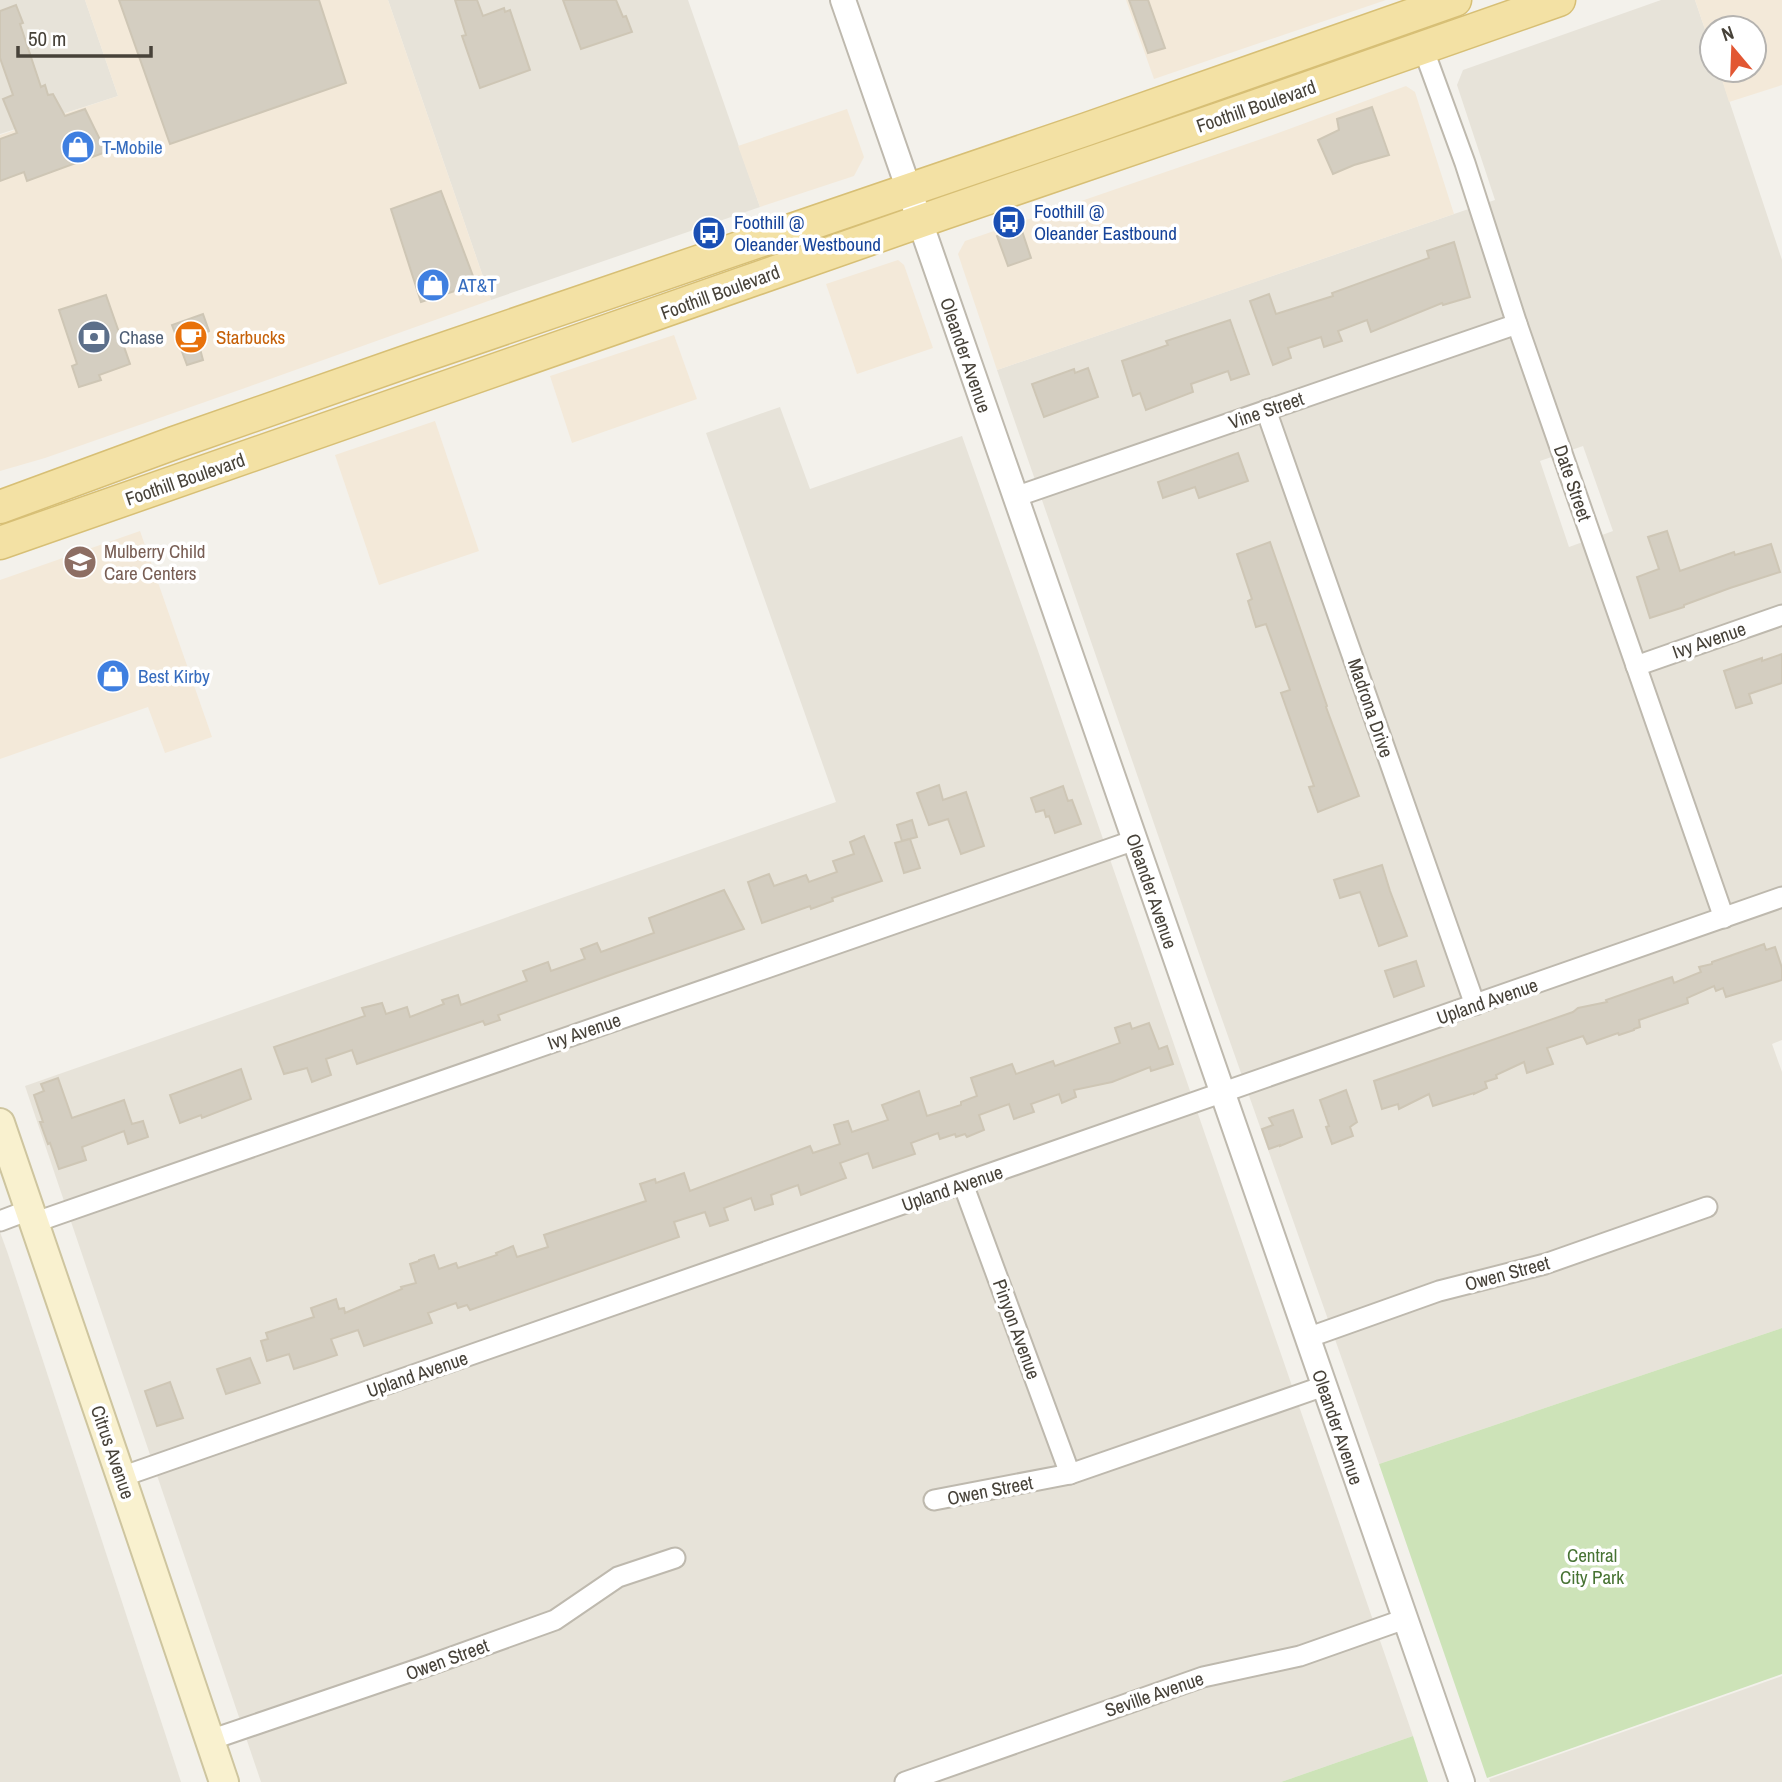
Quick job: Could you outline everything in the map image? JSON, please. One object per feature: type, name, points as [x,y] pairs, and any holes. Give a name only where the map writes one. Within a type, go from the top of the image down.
[{"type":"main road","name":"Foothill Boulevard","points":[[0,507],[411,360],[1455,0]]},
{"type":"main road","name":"Foothill Boulevard","points":[[0,544],[1559,0]]},
{"type":"main road","points":[[253,455],[275,429],[395,385],[407,377],[411,360]]},
{"type":"main road","name":"Citrus Avenue","points":[[0,1124],[224,1782]]},
{"type":"street","name":"Oleander Avenue","points":[[843,0],[1462,1782]]},
{"type":"street","name":"Date Street","points":[[1423,48],[1724,918]]},
{"type":"street","name":"Vine Street","points":[[1016,497],[1517,324]]},
{"type":"street","name":"Madrona Drive","points":[[1266,410],[1475,1005]]},
{"type":"street","name":"Ivy Avenue","points":[[1636,666],[1782,615]]},
{"type":"street","name":"Ivy Avenue","points":[[0,1221],[31,1217],[1135,840]]},
{"type":"street","name":"Upland Avenue","points":[[121,1477],[1782,897]]},
{"type":"street","name":"Pinyon Avenue","points":[[963,1184],[1070,1474]]},
{"type":"street","name":"Owen Street","points":[[1307,1338],[1439,1292],[1545,1264],[1707,1207]]},
{"type":"street","name":"Owen Street","points":[[934,1500],[1070,1474],[1324,1386]]},
{"type":"street","name":"Owen Street","points":[[210,1740],[555,1620],[618,1577],[674,1558]]},
{"type":"street","name":"Seville Avenue","points":[[905,1782],[1203,1677],[1300,1656],[1405,1619]]},
{"type":"shaded area","points":[[0,0],[85,0],[118,96],[0,134]]},
{"type":"shaded area","points":[[85,0],[388,0],[491,300],[45,458],[0,471],[0,135],[118,96]]},
{"type":"shaded area","points":[[388,0],[688,0],[760,207],[491,300]]},
{"type":"shaded area","points":[[1126,0],[1386,0],[1154,79]]},
{"type":"shaded area","points":[[1661,0],[1695,0],[1700,14],[1698,84],[1724,84],[1782,260],[1782,1040],[1772,1044],[1782,1072],[1782,1328],[1379,1464],[997,370],[1495,200],[1457,85],[1463,70]],"holes":[[[1583,446],[1613,531],[1569,547],[1540,461]]]},
{"type":"shaded area","points":[[1695,0],[1782,0],[1782,85],[1729,102],[1723,84],[1768,84],[1768,14],[1700,14]]},
{"type":"shaded area","points":[[1406,86],[1415,92],[1454,214],[997,370],[958,254],[965,241]]},
{"type":"shaded area","points":[[847,109],[864,157],[854,176],[760,207],[738,146]]},
{"type":"shaded area","points":[[898,260],[904,265],[933,348],[857,374],[826,284]]},
{"type":"shaded area","points":[[674,335],[697,399],[572,443],[550,376]]},
{"type":"shaded area","points":[[780,407],[810,489],[962,436],[1413,1736],[1281,1782],[261,1782],[25,1086],[836,802],[706,433]]},
{"type":"shaded area","points":[[435,421],[479,551],[379,585],[335,455]]},
{"type":"shaded area","points":[[140,531],[212,737],[165,753],[148,707],[0,759],[0,580]]},
{"type":"shaded area","points":[[0,1232],[8,1254],[181,1782],[0,1782]]},
{"type":"shaded area","points":[[1782,1676],[1782,1782],[1490,1782],[1489,1779]]},
{"type":"green space","name":"Central City Park","points":[[1782,1328],[1782,1674],[1487,1778],[1379,1464]]},
{"type":"green space","points":[[1413,1736],[1428,1782],[1281,1782]]},
{"type":"building","points":[[119,0],[319,0],[346,83],[170,144]]},
{"type":"building","points":[[455,0],[477,0],[483,16],[504,8],[505,12],[510,10],[530,70],[480,88],[462,36],[466,35]]},
{"type":"building","points":[[563,0],[616,0],[632,32],[581,49]]},
{"type":"building","points":[[1129,0],[1148,0],[1165,48],[1148,53]]},
{"type":"building","points":[[16,5],[41,87],[45,85],[48,95],[53,94],[65,116],[85,109],[106,152],[27,181],[24,172],[0,181],[0,139],[17,133],[3,99],[13,95],[0,58],[0,11]]},
{"type":"building","points":[[1372,107],[1389,155],[1333,174],[1318,140],[1339,130],[1337,119]]},
{"type":"building","points":[[441,191],[476,284],[421,302],[391,209]]},
{"type":"building","points":[[1021,228],[1031,258],[1008,266],[997,236]]},
{"type":"building","points":[[1454,242],[1470,297],[1443,305],[1442,303],[1371,332],[1367,320],[1338,331],[1342,341],[1324,347],[1321,337],[1288,348],[1291,358],[1273,365],[1250,301],[1269,294],[1276,314],[1333,296],[1332,293],[1429,258],[1427,251]]},
{"type":"building","name":"Chase","points":[[106,295],[130,364],[99,375],[101,380],[79,387],[72,366],[77,364],[59,310]]},
{"type":"building","name":"Starbucks","points":[[203,314],[209,331],[204,334],[207,340],[199,345],[203,360],[187,365],[172,325]]},
{"type":"building","points":[[1230,320],[1249,374],[1231,380],[1228,371],[1191,384],[1193,392],[1146,410],[1140,393],[1133,396],[1122,361],[1168,345],[1166,341]]},
{"type":"building","points":[[1088,368],[1098,397],[1044,417],[1032,384],[1074,369],[1075,373]]},
{"type":"building","points":[[1238,453],[1248,481],[1199,498],[1195,487],[1163,498],[1158,482]]},
{"type":"building","points":[[1667,531],[1680,571],[1734,552],[1735,555],[1771,544],[1780,572],[1650,618],[1637,577],[1659,569],[1648,537]]},
{"type":"building","points":[[1270,542],[1359,796],[1318,812],[1309,787],[1314,786],[1281,693],[1290,690],[1266,624],[1256,627],[1248,601],[1252,599],[1237,554]]},
{"type":"building","points":[[1782,654],[1782,683],[1749,694],[1752,703],[1736,708],[1724,671]]},
{"type":"building","points":[[939,785],[943,800],[966,792],[984,846],[961,854],[948,819],[929,825],[917,793]]},
{"type":"building","points":[[1063,786],[1068,801],[1072,800],[1081,824],[1055,833],[1049,816],[1046,817],[1044,810],[1036,812],[1031,798]]},
{"type":"building","points":[[912,820],[917,837],[902,841],[897,825]]},
{"type":"building","points":[[864,836],[882,881],[832,898],[833,901],[811,909],[810,906],[762,923],[748,882],[769,874],[774,886],[806,875],[809,882],[837,872],[833,861],[854,854],[850,842]]},
{"type":"building","points":[[910,839],[920,868],[904,873],[895,843]]},
{"type":"building","points":[[1382,865],[1407,936],[1379,946],[1360,892],[1340,898],[1334,880]]},
{"type":"building","points":[[724,890],[744,929],[498,1015],[500,1020],[485,1025],[483,1021],[357,1064],[352,1050],[326,1059],[331,1075],[312,1082],[307,1068],[284,1074],[274,1047],[365,1016],[362,1008],[382,1003],[386,1014],[407,1007],[410,1017],[444,1004],[442,1000],[458,995],[461,1005],[527,981],[523,971],[548,962],[551,971],[585,959],[581,949],[597,943],[601,952],[654,933],[649,918]]},
{"type":"building","points":[[1764,944],[1766,950],[1775,947],[1782,968],[1782,980],[1726,997],[1723,988],[1716,991],[1714,986],[1687,998],[1688,1003],[1639,1020],[1640,1027],[1634,1030],[1587,1044],[1583,1036],[1547,1048],[1553,1064],[1527,1073],[1524,1062],[1485,1082],[1487,1088],[1474,1094],[1433,1106],[1429,1094],[1399,1109],[1398,1104],[1382,1109],[1374,1081],[1578,1008],[1607,1002],[1606,1000],[1672,977],[1674,983],[1701,972],[1699,967]]},
{"type":"building","points":[[1416,961],[1424,986],[1394,997],[1385,971]]},
{"type":"building","points":[[1130,1023],[1132,1029],[1149,1023],[1159,1049],[1167,1046],[1173,1064],[1151,1071],[1150,1067],[1112,1082],[1074,1090],[1076,1097],[1062,1103],[1059,1094],[1031,1104],[1034,1112],[1014,1119],[1009,1104],[979,1115],[984,1130],[967,1137],[965,1134],[956,1137],[955,1134],[940,1139],[938,1133],[911,1143],[915,1154],[873,1168],[868,1153],[840,1163],[846,1178],[801,1195],[798,1185],[771,1195],[773,1204],[755,1210],[751,1198],[724,1208],[728,1220],[710,1226],[705,1212],[674,1222],[679,1237],[470,1310],[467,1305],[458,1308],[456,1303],[428,1313],[432,1323],[364,1346],[358,1330],[331,1339],[337,1355],[313,1363],[294,1369],[289,1354],[267,1361],[261,1341],[268,1339],[266,1333],[314,1317],[311,1308],[336,1299],[339,1309],[344,1308],[345,1313],[402,1289],[401,1287],[416,1283],[410,1264],[419,1260],[434,1255],[439,1269],[456,1263],[458,1268],[497,1255],[496,1253],[513,1246],[517,1257],[548,1247],[544,1235],[646,1201],[640,1184],[655,1179],[656,1183],[684,1173],[690,1191],[810,1146],[813,1153],[840,1144],[834,1125],[848,1121],[852,1132],[888,1120],[882,1105],[919,1091],[927,1116],[961,1105],[961,1102],[977,1096],[971,1078],[1012,1064],[1016,1074],[1053,1061],[1055,1066],[1120,1043],[1115,1028]]},
{"type":"building","points":[[241,1069],[251,1099],[202,1118],[201,1115],[180,1123],[170,1095]]},
{"type":"building","points":[[58,1078],[72,1118],[124,1100],[132,1124],[143,1121],[148,1137],[128,1144],[124,1131],[82,1147],[86,1160],[59,1169],[40,1122],[43,1122],[34,1095],[44,1091],[41,1084]]},
{"type":"building","points":[[1346,1090],[1357,1122],[1350,1127],[1353,1136],[1332,1144],[1320,1100]]},
{"type":"building","points":[[1293,1110],[1302,1137],[1269,1149],[1262,1129],[1273,1125],[1269,1118]]},
{"type":"building","points":[[250,1358],[260,1383],[226,1394],[217,1369]]},
{"type":"building","points":[[170,1382],[183,1418],[157,1426],[145,1391]]},
{"type":"place","name":"T-Mobile","points":[[78,147]]},
{"type":"place","name":"Foothill @ Oleander Eastbound","points":[[1009,222]]},
{"type":"place","name":"Foothill @ Oleander Westbound","points":[[709,233]]},
{"type":"place","name":"AT&T","points":[[433,285]]},
{"type":"place","name":"Chase","points":[[94,337]]},
{"type":"place","name":"Starbucks","points":[[191,337]]},
{"type":"place","name":"Mulberry Child Care Centers","points":[[80,562]]},
{"type":"place","name":"Best Kirby","points":[[113,676]]}]
